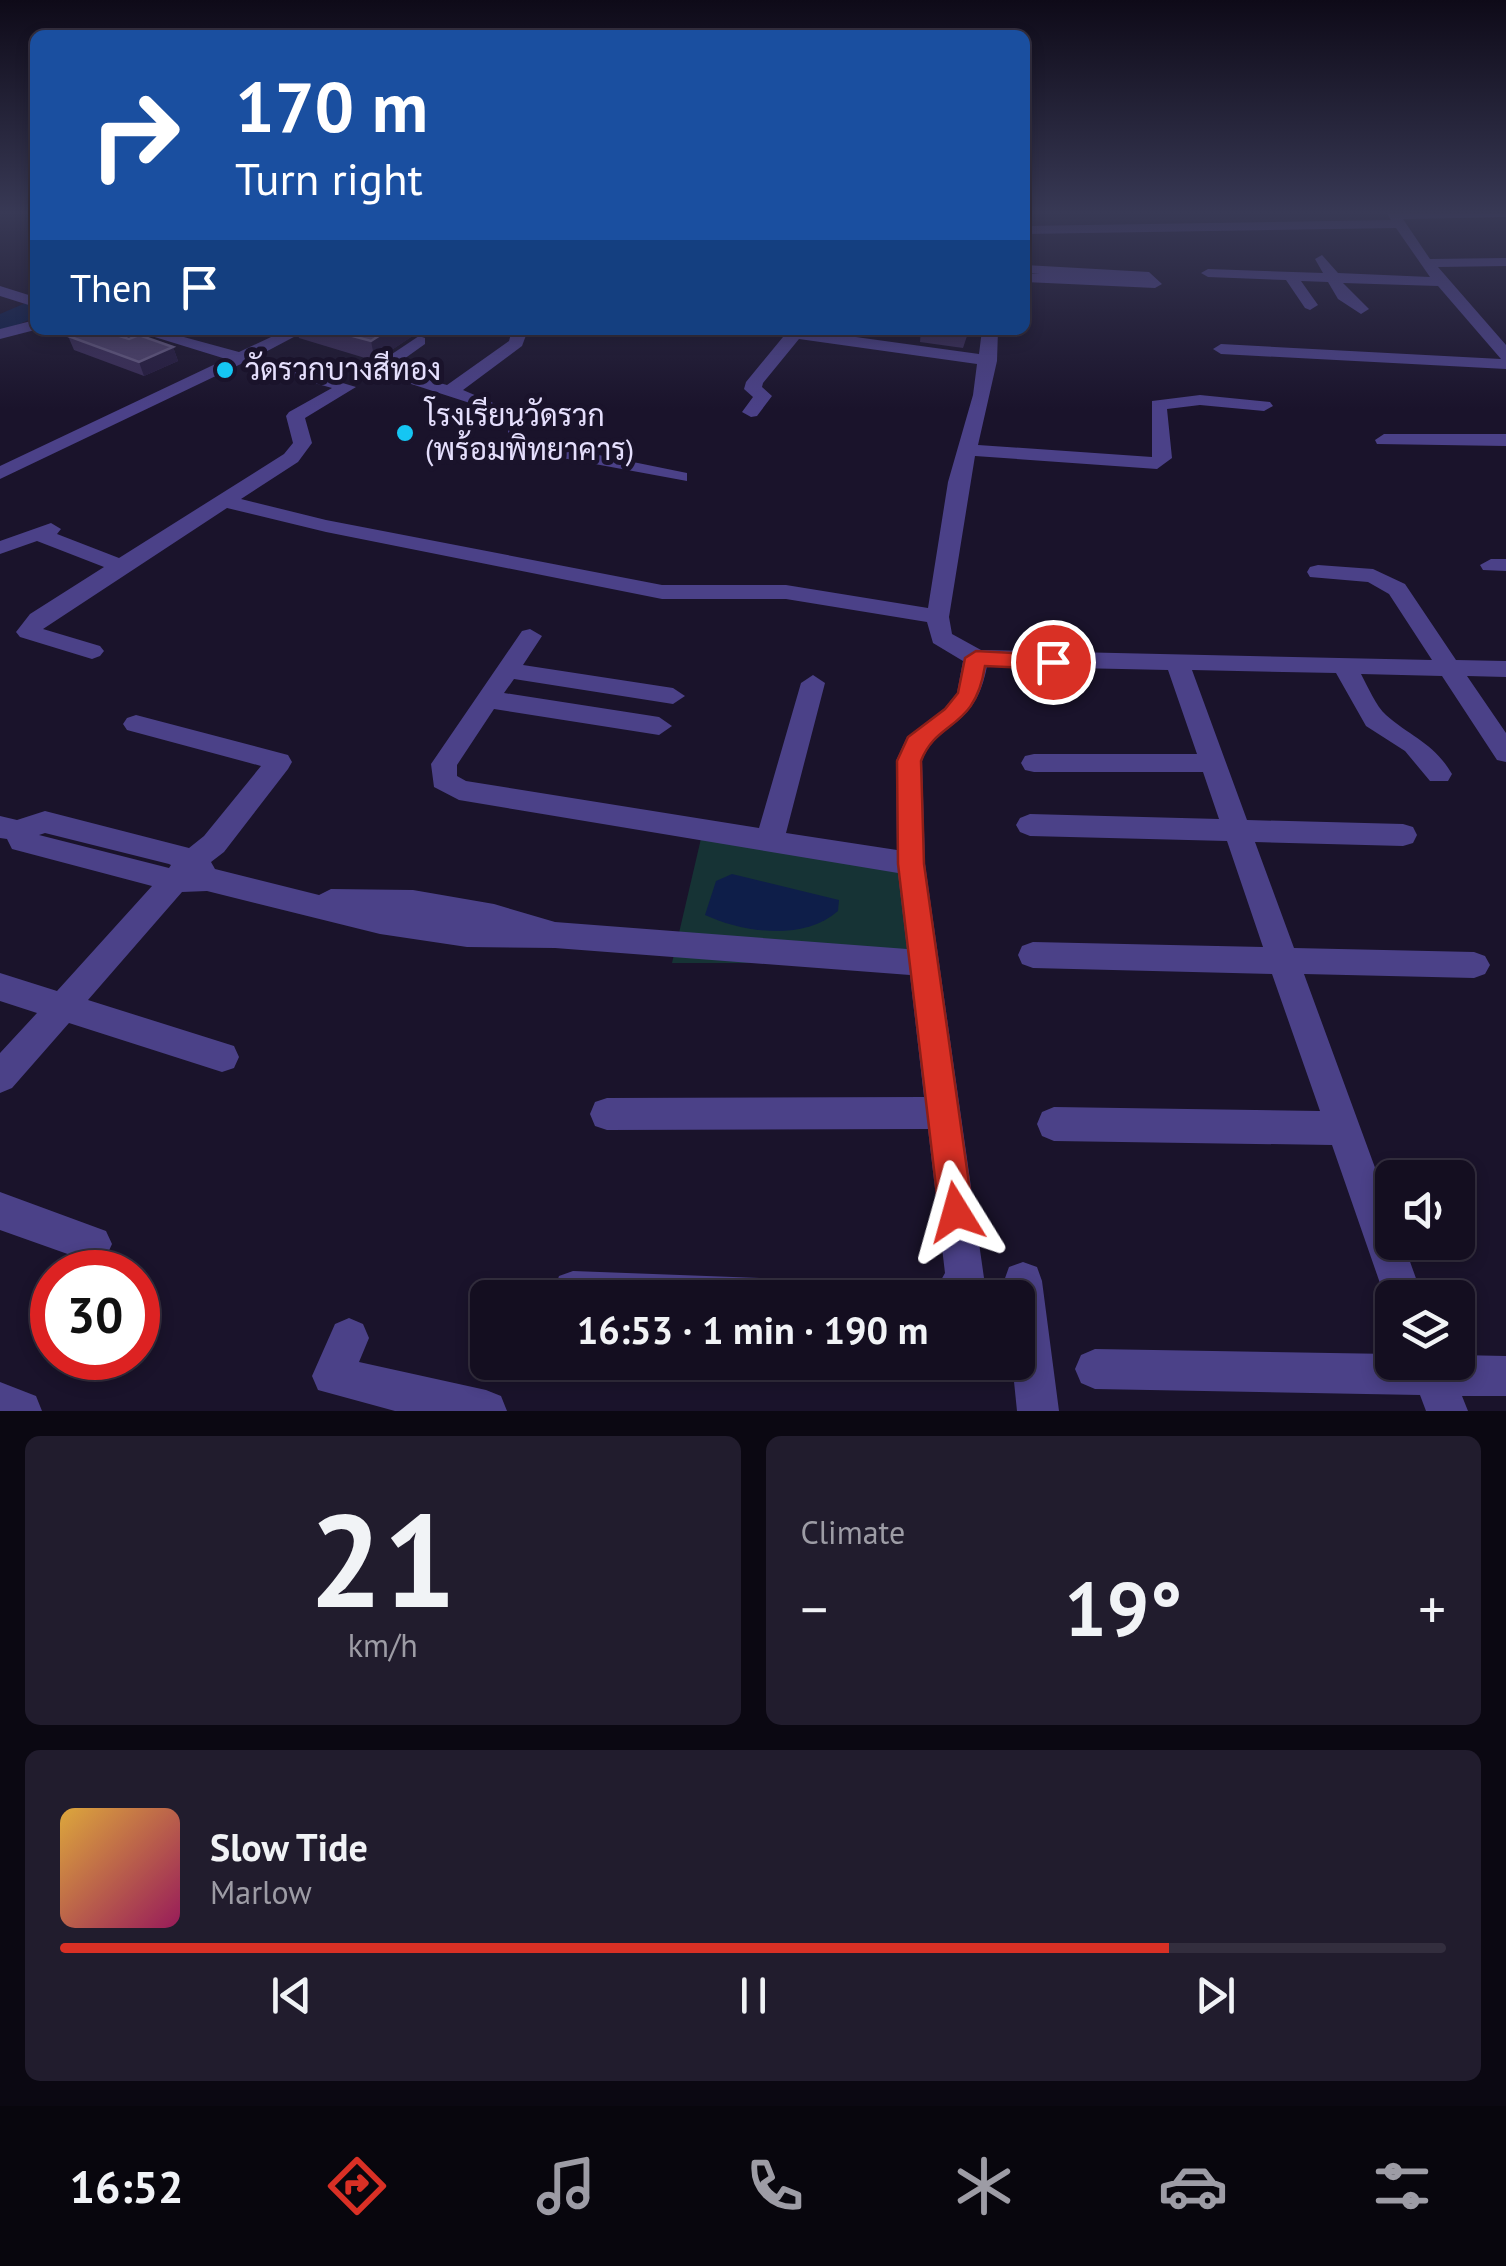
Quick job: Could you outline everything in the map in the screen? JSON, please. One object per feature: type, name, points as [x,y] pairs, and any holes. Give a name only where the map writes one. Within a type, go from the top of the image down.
[{"type":"street","points":[[1030,278],[1155,284],[1150,278]]},
{"type":"street","points":[[1292,278],[1310,305]]},
{"type":"street","points":[[1331,278],[1444,282]]},
{"type":"street","points":[[1334,278],[1344,296],[1361,309]]},
{"type":"street","points":[[1419,278],[1444,282]]},
{"type":"street","points":[[1440,278],[1476,323],[1503,338]]},
{"type":"street","points":[[0,291],[30,299]]},
{"type":"street","points":[[0,334],[30,326]]},
{"type":"street","points":[[158,335],[347,386]]},
{"type":"street","points":[[0,473],[289,335]]},
{"type":"street","points":[[452,390],[516,342],[518,335]]},
{"type":"street","points":[[750,412],[763,396],[753,389],[755,382],[794,335]]},
{"type":"street","points":[[802,335],[989,361]]},
{"type":"street","points":[[990,335],[989,361],[967,450],[938,617],[941,638],[976,658],[1506,669]]},
{"type":"street","points":[[380,372],[377,367],[419,342]]},
{"type":"street","points":[[1222,349],[1506,364]]},
{"type":"street","points":[[92,651],[28,632],[38,619],[291,458],[302,443],[295,416],[380,372],[452,390],[518,420],[515,444],[680,477]]},
{"type":"street","points":[[967,450],[1157,462],[1162,458],[1158,405],[1200,400],[1264,406]]},
{"type":"street","points":[[1384,440],[1506,440]]},
{"type":"street","points":[[224,501],[662,592],[786,592],[938,617]]},
{"type":"street","points":[[0,548],[49,530],[121,566]]},
{"type":"street","points":[[1318,572],[1385,580],[1407,599],[1506,753]]},
{"type":"street","points":[[530,636],[444,764],[443,780],[459,790],[911,864]]},
{"type":"street","points":[[964,1280],[911,864],[909,761],[916,743],[953,715],[969,695],[976,658]]},
{"type":"street","points":[[1178,665],[1398,1280]]},
{"type":"street","points":[[1345,667],[1375,720],[1414,745],[1439,774]]},
{"type":"street","points":[[507,670],[673,696]]},
{"type":"street","points":[[770,841],[812,683]]},
{"type":"street","points":[[487,699],[659,726]]},
{"type":"street","points":[[0,1077],[62,1006],[191,873],[278,762],[136,724]]},
{"type":"street","points":[[1034,763],[1214,763]]},
{"type":"street","points":[[1030,825],[1403,836]]},
{"type":"street","points":[[9,829],[22,841],[191,873],[436,934],[498,940],[555,936],[923,963]]},
{"type":"street","points":[[1033,955],[1474,965]]},
{"type":"street","points":[[0,987],[222,1058]]},
{"type":"street","points":[[607,1114],[942,1114]]},
{"type":"street","points":[[1054,1124],[1344,1128]]},
{"type":"street","points":[[0,1211],[93,1244]]},
{"type":"street","points":[[349,1338],[332,1376],[486,1411]]},
{"type":"street","points":[[1094,1369],[1435,1383],[1506,1376]]},
{"type":"street","points":[[1034,1380],[1038,1411]]},
{"type":"street","points":[[0,1403],[21,1411]]},
{"type":"green space","points":[[703,830],[911,864],[923,963],[672,963]]},
{"type":"water","points":[[732,874],[839,900],[838,911],[808,927],[773,931],[737,926],[705,915],[716,881]]},
{"type":"building","points":[[116,335],[129,339],[139,335],[173,347],[139,362],[68,336]]},
{"type":"building","points":[[349,335],[380,335],[371,341]]},
{"type":"waterway","points":[[0,325],[30,310]]},
{"type":"place","name":"วัดรวกบางสีทอง","points":[[225,370]]},
{"type":"place","name":"โรงเรียนวัดรวก (พร้อมพิทยาคาร)","points":[[405,433]]},
{"type":"route","points":[[956,1212],[911,864],[909,761],[916,743],[953,715],[969,695],[976,658],[1053,662]]}]
